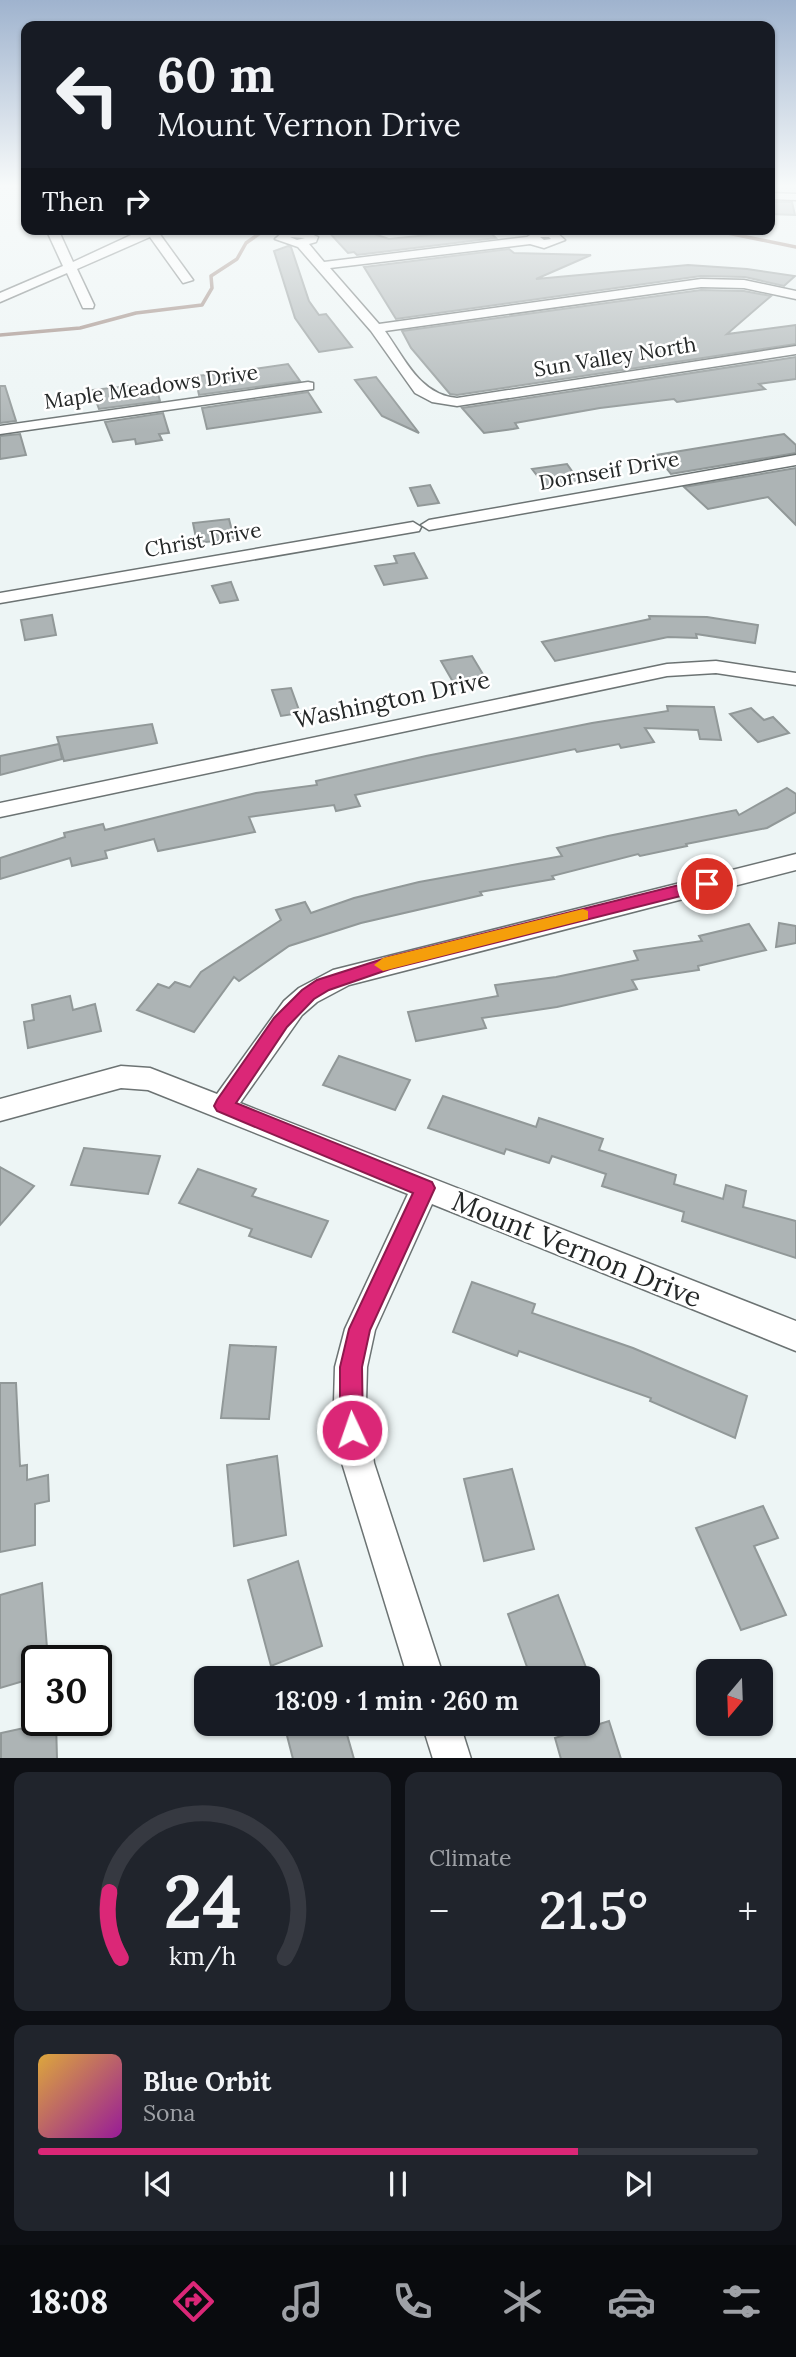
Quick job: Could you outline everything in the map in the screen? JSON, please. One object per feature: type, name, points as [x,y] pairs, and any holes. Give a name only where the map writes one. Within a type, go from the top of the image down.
[{"type":"street","points":[[177,267],[187,280]]},
{"type":"street","points":[[321,267],[376,328],[701,283],[744,284],[796,295]]},
{"type":"street","points":[[0,299],[69,268],[88,305]]},
{"type":"street","name":"Sun Valley North","points":[[376,328],[427,397],[457,402],[796,350]]},
{"type":"street","name":"Maple Meadows Drive","points":[[0,430],[308,386]]},
{"type":"street","name":"Dornseif Drive","points":[[421,526],[796,460]]},
{"type":"street","name":"Christ Drive","points":[[0,598],[421,526]]},
{"type":"street","name":"Washington Drive","points":[[0,810],[667,670],[716,667],[796,679]]},
{"type":"street","points":[[223,1106],[293,1008],[316,990],[342,976],[796,862]]},
{"type":"street","name":"Mount Vernon Drive","points":[[0,1110],[135,1076],[167,1084],[796,1336]]},
{"type":"street","points":[[422,1666],[358,1463],[350,1402],[351,1367],[360,1329],[425,1188]]},
{"type":"street","points":[[445,1736],[452,1758]]},
{"type":"building","points":[[279,267],[298,267],[309,301],[319,315],[326,314],[352,347],[319,352],[295,318]]},
{"type":"building","points":[[364,267],[563,267],[536,279],[666,267],[747,269],[795,276],[784,286],[745,277],[701,276],[396,319]]},
{"type":"building","points":[[701,290],[744,291],[771,296],[727,334],[796,325],[796,344],[457,395],[450,394],[411,348],[402,331]]},
{"type":"building","points":[[796,357],[796,379],[759,384],[765,389],[677,402],[674,399],[600,408],[515,423],[518,428],[513,429],[484,433],[462,408]]},
{"type":"building","points":[[288,364],[300,381],[199,395],[195,376],[256,371],[254,369]]},
{"type":"building","points":[[376,377],[419,433],[382,416],[355,380]]},
{"type":"building","points":[[155,383],[160,401],[99,409],[92,390]]},
{"type":"building","points":[[0,386],[5,386],[16,421],[0,423]]},
{"type":"building","points":[[308,392],[321,412],[207,429],[202,408]]},
{"type":"building","points":[[163,413],[169,433],[159,434],[162,440],[136,444],[135,439],[113,442],[105,422]]},
{"type":"building","points":[[20,434],[26,455],[0,459],[0,436]]},
{"type":"building","points":[[784,434],[796,445],[796,453],[671,474],[656,455]]},
{"type":"building","points":[[567,464],[579,481],[545,486],[532,469]]},
{"type":"building","points":[[796,468],[796,525],[768,497],[708,509],[684,487]]},
{"type":"building","points":[[430,485],[439,503],[418,506],[410,488]]},
{"type":"building","points":[[229,519],[234,539],[197,543],[193,523]]},
{"type":"building","points":[[414,553],[427,578],[384,585],[375,566],[397,563],[394,556]]},
{"type":"building","points":[[231,582],[238,600],[220,603],[212,586]]},
{"type":"building","points":[[52,615],[56,635],[25,640],[21,620]]},
{"type":"building","points":[[649,616],[707,617],[758,625],[755,643],[696,634],[697,638],[668,637],[555,661],[542,642],[650,619]]},
{"type":"building","points":[[472,656],[484,676],[453,682],[441,661]]},
{"type":"building","points":[[291,688],[300,713],[281,716],[272,690]]},
{"type":"building","points":[[667,706],[714,707],[721,740],[700,739],[698,730],[645,728],[654,742],[621,748],[619,744],[577,752],[575,749],[355,795],[360,806],[336,811],[334,805],[249,817],[255,832],[158,851],[154,839],[105,851],[107,858],[72,866],[70,858],[0,879],[0,858],[65,837],[64,833],[103,824],[105,830],[256,793],[317,785],[316,781],[426,756],[668,711]]},
{"type":"building","points":[[751,708],[764,720],[773,717],[789,733],[758,742],[730,714]]},
{"type":"building","points":[[152,724],[157,743],[64,761],[57,737]]},
{"type":"building","points":[[59,744],[62,759],[0,775],[0,756]]},
{"type":"building","points":[[787,788],[796,794],[796,812],[767,828],[640,856],[638,854],[552,876],[554,879],[480,892],[482,895],[361,923],[289,946],[239,981],[234,977],[194,1032],[137,1010],[158,984],[169,988],[175,982],[190,987],[201,972],[281,920],[276,910],[305,902],[311,913],[354,898],[419,882],[562,856],[557,848],[608,836],[736,810],[739,815]]},
{"type":"building","points":[[779,923],[796,926],[796,943],[776,947]]},
{"type":"building","points":[[749,924],[766,950],[698,966],[699,970],[632,980],[637,989],[557,1007],[482,1018],[486,1028],[416,1041],[408,1012],[498,996],[495,985],[556,977],[638,960],[634,951],[702,941],[699,936]]},
{"type":"building","points":[[70,996],[73,1010],[95,1004],[101,1031],[28,1048],[24,1022],[34,1020],[32,1005]]},
{"type":"building","points":[[339,1056],[410,1080],[395,1110],[323,1085]]},
{"type":"building","points":[[443,1096],[536,1127],[539,1118],[603,1139],[599,1150],[676,1175],[674,1184],[723,1199],[726,1185],[746,1191],[743,1207],[796,1221],[796,1258],[682,1221],[684,1212],[602,1186],[606,1174],[552,1156],[549,1163],[506,1149],[504,1154],[428,1128]]},
{"type":"building","points":[[84,1148],[160,1156],[148,1194],[71,1185]]},
{"type":"building","points":[[0,1167],[34,1186],[0,1225]]},
{"type":"building","points":[[198,1169],[256,1189],[252,1196],[328,1221],[311,1257],[249,1236],[252,1229],[179,1203]]},
{"type":"building","points":[[472,1282],[535,1304],[532,1313],[633,1348],[747,1396],[735,1438],[650,1401],[651,1398],[519,1351],[517,1356],[453,1332]]},
{"type":"building","points":[[230,1345],[276,1347],[269,1419],[221,1418]]},
{"type":"building","points":[[0,1383],[16,1383],[20,1466],[27,1465],[27,1480],[48,1475],[49,1501],[35,1504],[35,1545],[0,1552]]},
{"type":"building","points":[[277,1456],[286,1535],[234,1546],[227,1465]]},
{"type":"building","points":[[512,1469],[534,1549],[484,1561],[464,1479]]},
{"type":"building","points":[[763,1506],[778,1538],[754,1546],[786,1615],[741,1630],[696,1528]]},
{"type":"building","points":[[298,1561],[322,1646],[271,1666],[248,1580]]},
{"type":"building","points":[[42,1583],[47,1645],[21,1645],[21,1682],[0,1688],[0,1595]]},
{"type":"building","points":[[558,1595],[585,1666],[527,1666],[508,1614]]},
{"type":"building","points":[[609,1721],[621,1758],[561,1758],[555,1738],[600,1736],[600,1724]]},
{"type":"building","points":[[21,1729],[21,1736],[56,1736],[57,1758],[1,1758],[1,1733]]},
{"type":"building","points":[[287,1736],[347,1736],[354,1758],[293,1758]]},
{"type":"waterway","points":[[0,335],[80,328],[136,313],[202,305],[212,288],[211,276],[225,267]]},
{"type":"slow traffic","points":[[383,965],[583,915]]},
{"type":"route","points":[[352,1430],[351,1367],[356,1341],[365,1314],[425,1188],[223,1106],[293,1008],[323,985],[342,976],[707,884]]}]
